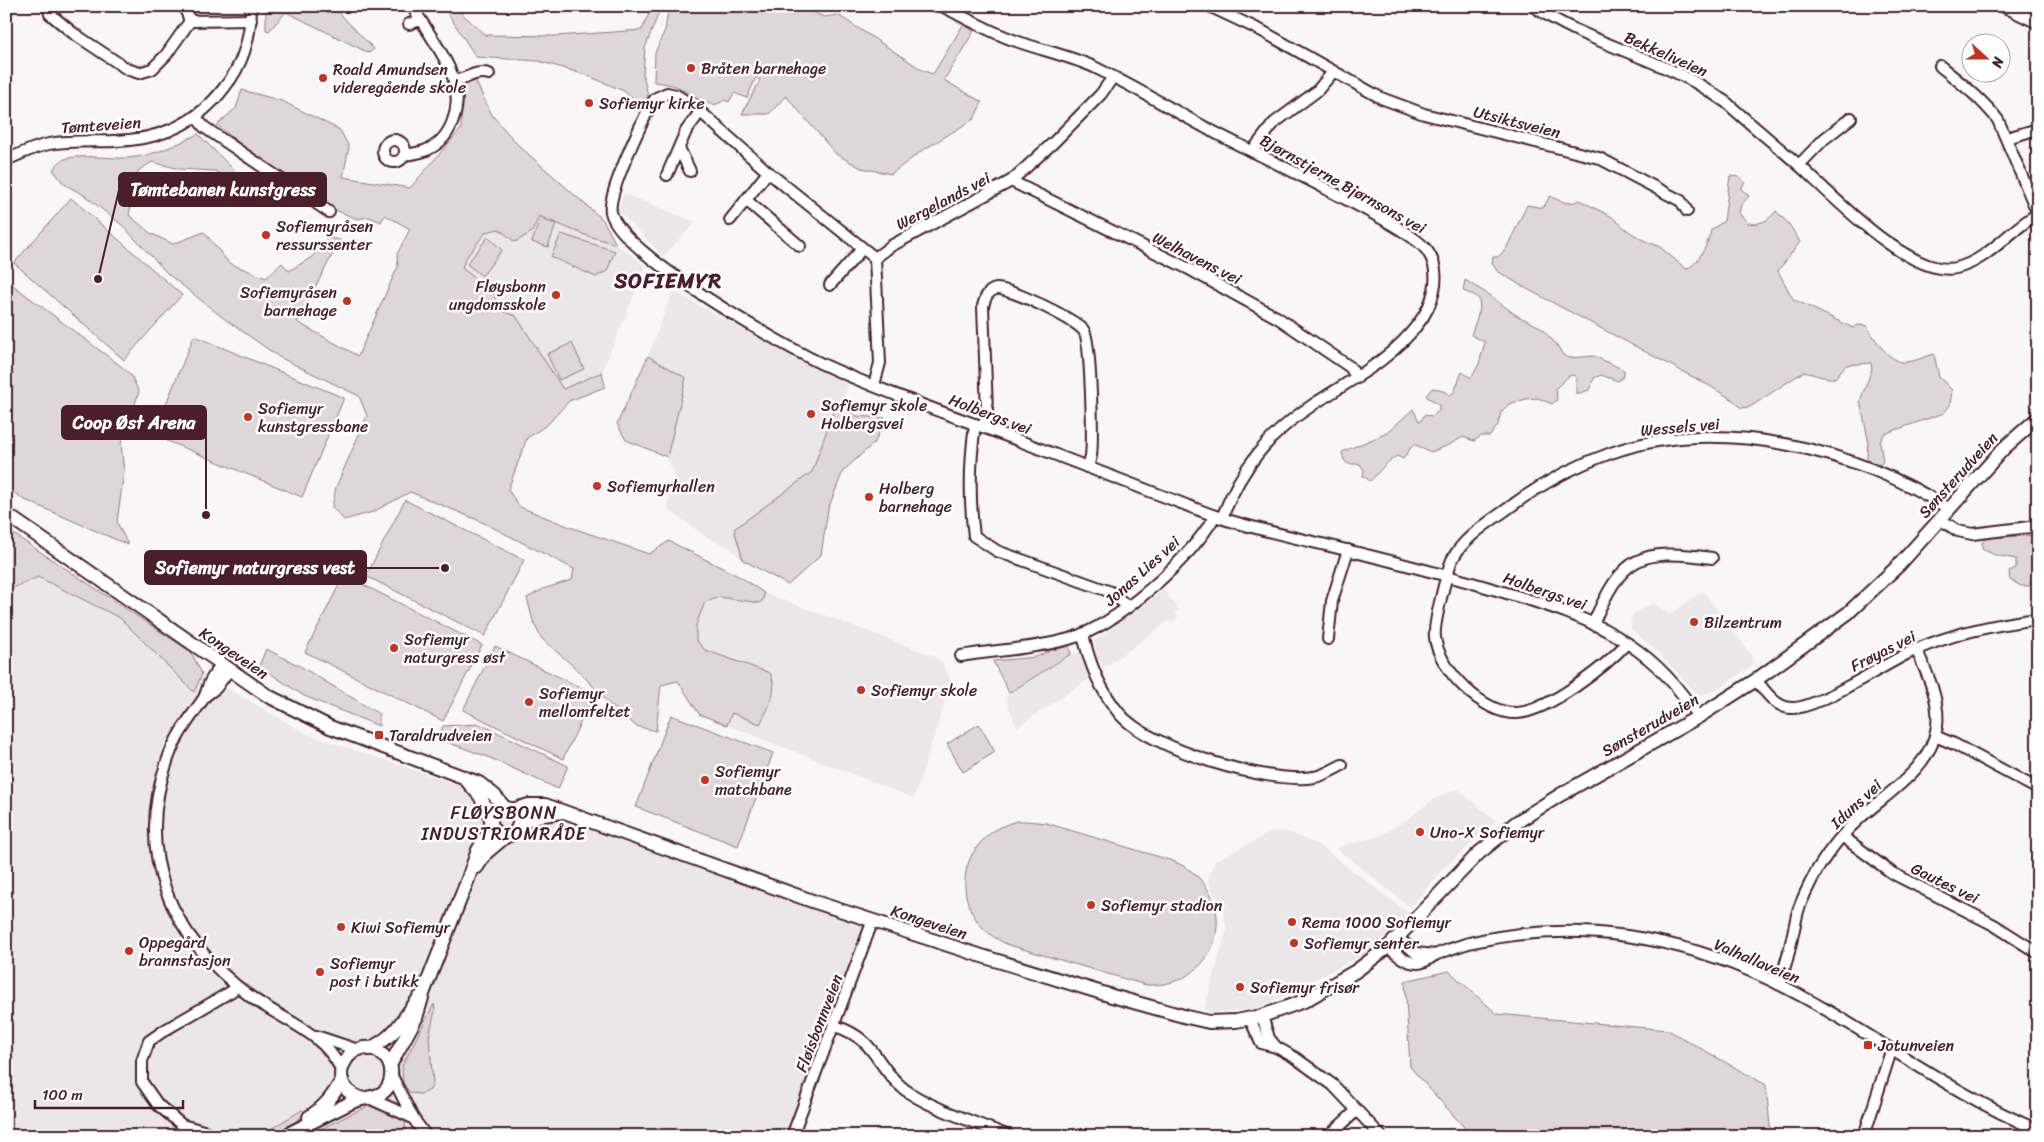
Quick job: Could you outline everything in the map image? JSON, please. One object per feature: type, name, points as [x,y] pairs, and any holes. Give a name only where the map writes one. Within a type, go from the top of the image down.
[{"type":"main road","points":[[2005,6],[2038,22]]},
{"type":"main road","name":"Sønsterudveien","points":[[1256,1018],[1285,1009],[1321,992],[1356,971],[1398,938],[1479,853],[1510,828],[1560,795],[1698,717],[1756,680],[1863,600],[1899,565],[2004,448],[2038,418]]},
{"type":"main road","name":"Kongeveien","points":[[6,514],[268,696],[312,719],[479,783],[508,809],[545,805],[745,878],[984,957],[1188,1017],[1221,1022],[1256,1018]]},
{"type":"main road","name":"Kongeveien","points":[[464,778],[480,796],[491,823]]},
{"type":"main road","points":[[288,1134],[385,1090],[391,1070],[416,1018],[424,991],[478,850],[496,811],[508,809],[517,816],[519,823],[515,833],[505,837],[486,854],[468,879]]},
{"type":"main road","name":"Kongeveien","points":[[519,823],[538,816],[565,812]]},
{"type":"main road","points":[[491,823],[497,835],[505,837]]},
{"type":"main road","points":[[288,1134],[330,1100],[342,1075],[347,1058],[388,1039],[396,1031],[408,1011],[424,991]]},
{"type":"main road","points":[[364,1049],[380,1052],[391,1070]]},
{"type":"main road","points":[[342,1075],[349,1092],[366,1098]]},
{"type":"street","points":[[48,6],[50,14],[73,33],[127,69],[139,73],[152,69],[166,55],[190,20]]},
{"type":"street","points":[[184,6],[190,20]]},
{"type":"street","name":"Tømteveien","points":[[6,160],[49,144],[127,141],[150,137],[172,130],[196,117],[219,96],[234,74],[247,44],[251,6]]},
{"type":"street","points":[[405,155],[424,151],[439,143],[454,124],[457,98],[454,81],[441,53],[412,6]]},
{"type":"street","name":"Bjørnstjerne Bjørnsons vei","points":[[942,6],[1017,41],[1091,66],[1113,77],[1345,199],[1415,238],[1429,252],[1435,271],[1433,297],[1420,322],[1400,346],[1357,378],[1314,404],[1274,434],[1243,473],[1218,517]]},
{"type":"street","name":"Utsiktsveien","points":[[1210,6],[1262,31],[1381,98],[1424,114],[1599,158],[1681,201],[1687,211]]},
{"type":"street","name":"Bekkeliveien","points":[[1533,6],[1575,31],[1676,72],[1706,88],[1728,104],[1799,165],[1853,215],[1911,258],[1935,267],[1953,269],[1967,265],[2038,214]]},
{"type":"street","points":[[210,9],[210,20]]},
{"type":"street","points":[[190,20],[251,20]]},
{"type":"street","points":[[409,24],[420,20]]},
{"type":"street","points":[[1940,66],[1988,108],[1998,120],[2038,214]]},
{"type":"street","points":[[1252,150],[1274,123],[1317,90],[1333,72]]},
{"type":"street","points":[[454,81],[476,73],[489,74]]},
{"type":"street","name":"Wergelands vei","points":[[875,258],[891,246],[1012,181],[1101,94],[1113,77]]},
{"type":"street","name":"Holbergs vei","points":[[700,112],[676,95],[666,93],[656,98],[640,127],[610,207],[612,215],[618,228],[629,240],[660,265],[694,289],[785,345],[821,363],[874,385],[1218,517],[1448,575],[1538,602],[1593,624],[1627,643],[1657,667],[1685,698],[1698,717]]},
{"type":"street","points":[[667,175],[686,131],[700,112],[768,172],[875,258],[880,363],[874,385]]},
{"type":"street","points":[[196,117],[204,127],[329,212]]},
{"type":"street","points":[[1799,165],[1824,139],[1851,118]]},
{"type":"street","points":[[2007,138],[2038,129]]},
{"type":"street","points":[[678,151],[690,172]]},
{"type":"street","points":[[730,220],[768,172]]},
{"type":"street","name":"Welhavens vei","points":[[1012,181],[1191,270],[1278,318],[1350,367],[1357,378]]},
{"type":"street","points":[[746,200],[800,246]]},
{"type":"street","points":[[830,286],[862,249]]},
{"type":"street","points":[[1087,467],[1091,447],[1090,359],[1089,342],[1086,332],[1081,326],[1065,316],[1010,291],[997,288],[990,291],[986,296],[983,306],[987,411],[970,456],[974,536],[997,551],[1111,592],[1128,607]]},
{"type":"street","name":"Wessels vei","points":[[1627,643],[1614,658],[1592,675],[1550,701],[1525,712],[1514,713],[1504,711],[1482,702],[1465,688],[1438,651],[1435,624],[1451,562],[1463,544],[1520,500],[1552,479],[1611,453],[1662,442],[1702,437],[1762,440],[1818,451],[1882,473],[1950,509]]},
{"type":"street","name":"Jonas Lies vei","points":[[960,656],[1050,643],[1083,634],[1110,620],[1141,597],[1191,549],[1218,517]]},
{"type":"street","points":[[1940,519],[1958,531],[1972,534],[2038,526]]},
{"type":"street","points":[[1328,639],[1332,601],[1348,550]]},
{"type":"street","points":[[1593,624],[1615,580],[1628,565],[1660,554],[1688,554],[1712,558]]},
{"type":"street","name":"Frøyas vei","points":[[1756,680],[1778,704],[1794,708],[1818,701],[1916,649],[1974,630],[2038,619]]},
{"type":"street","points":[[1083,634],[1086,652],[1098,682],[1120,714],[1139,730],[1175,750],[1232,767],[1296,778],[1315,777],[1342,765]]},
{"type":"street","name":"Iduns vei","points":[[1778,984],[1786,965],[1803,897],[1818,869],[1842,836],[1913,771],[1928,750],[1934,736],[1937,718],[1934,695],[1916,649]]},
{"type":"street","points":[[225,667],[216,688],[205,696],[180,732],[165,766],[158,792],[156,839],[158,858],[168,900],[182,927],[204,956],[236,986],[255,1000],[316,1036],[364,1049]]},
{"type":"street","points":[[1934,736],[1954,744],[2038,789]]},
{"type":"street","name":"Gautes vei","points":[[1842,836],[1883,868],[1994,925],[2038,953]]},
{"type":"street","name":"Fløisbonnveien","points":[[792,1136],[835,1026],[873,920]]},
{"type":"street","name":"Valhallaveien","points":[[1388,947],[1412,963],[1425,962],[1434,955],[1469,943],[1522,935],[1570,933],[1619,935],[1654,940],[1695,951],[1723,960],[1778,984],[1981,1104],[2038,1130]]},
{"type":"street","points":[[1398,938],[1416,953],[1434,955]]},
{"type":"street","points":[[212,1136],[207,1132],[182,1125],[158,1105],[142,1082],[142,1061],[149,1041],[232,991],[236,986]]},
{"type":"street","points":[[1256,1018],[1260,1041],[1302,1061],[1333,1085],[1381,1136]]},
{"type":"street","points":[[835,1026],[862,1038],[873,1049],[894,1080],[913,1095],[1009,1136]]},
{"type":"street","points":[[316,1036],[332,1054],[342,1075]]},
{"type":"street","points":[[1864,1136],[1891,1051]]},
{"type":"street","points":[[391,1070],[413,1118],[426,1136]]},
{"type":"street","points":[[366,1098],[413,1118]]},
{"type":"street","points":[[1328,1136],[1357,1110]]},
{"type":"shaded area","points":[[266,6],[336,6],[340,14],[374,49],[369,53],[286,12],[269,31],[266,30]]},
{"type":"shaded area","points":[[443,6],[454,6],[485,35],[556,36],[642,30],[652,6],[661,7],[645,48],[643,74],[648,96],[642,108],[624,91],[586,75],[539,61],[476,57]]},
{"type":"shaded area","points":[[669,6],[799,6],[824,17],[838,15],[924,71],[933,74],[963,25],[974,31],[944,80],[982,102],[974,119],[923,150],[891,174],[861,168],[836,154],[786,96],[769,114],[742,114],[760,80],[756,77],[747,98],[734,93],[729,102],[724,100],[713,104],[701,101],[675,86],[654,82],[655,53],[665,30]]},
{"type":"shaded area","points":[[474,78],[492,115],[518,145],[603,220],[616,244],[585,235],[539,216],[532,232],[515,242],[499,229],[486,232],[465,259],[462,268],[481,283],[494,289],[496,300],[493,308],[516,316],[563,389],[602,372],[605,387],[569,401],[548,424],[527,438],[508,490],[520,507],[570,527],[649,554],[669,541],[742,578],[764,593],[763,600],[759,603],[720,597],[705,602],[696,625],[696,640],[705,650],[770,673],[774,686],[772,699],[760,724],[732,713],[727,725],[699,714],[678,681],[661,685],[656,731],[636,726],[609,704],[580,672],[541,638],[533,621],[527,598],[543,589],[572,580],[574,569],[480,521],[410,492],[373,512],[344,520],[332,507],[336,487],[367,416],[359,396],[279,357],[222,317],[168,274],[122,225],[84,195],[64,184],[53,170],[59,162],[74,157],[122,158],[152,154],[198,134],[236,172],[228,179],[215,171],[180,169],[152,162],[138,171],[129,215],[150,233],[173,244],[204,232],[229,263],[266,278],[282,263],[289,271],[312,257],[328,238],[340,240],[297,322],[358,356],[398,266],[397,254],[410,229],[385,215],[381,222],[369,217],[357,219],[326,206],[264,163],[217,125],[236,108],[242,90],[282,101],[340,130],[349,147],[343,177],[410,188],[461,129],[461,84]]},
{"type":"shaded area","points":[[1730,176],[1739,177],[1745,182],[1741,189],[1749,196],[1741,205],[1739,213],[1748,223],[1764,222],[1776,211],[1789,224],[1800,242],[1778,271],[1793,299],[1853,328],[1858,325],[1867,326],[1883,350],[1900,362],[1907,362],[1934,354],[1939,377],[1952,390],[1950,405],[1944,413],[1884,434],[1880,442],[1883,462],[1880,465],[1872,464],[1867,459],[1868,439],[1860,401],[1872,369],[1871,363],[1846,365],[1835,378],[1803,372],[1750,407],[1741,408],[1733,400],[1708,385],[1527,289],[1497,271],[1492,263],[1493,257],[1498,257],[1506,249],[1527,205],[1543,208],[1550,196],[1568,203],[1579,200],[1612,217],[1641,239],[1660,247],[1686,269],[1695,263],[1708,241],[1711,230],[1724,221]]},
{"type":"shaded area","points":[[624,194],[696,222],[663,256],[618,210]]},
{"type":"shaded area","points":[[71,198],[182,295],[124,360],[14,263]]},
{"type":"shaded area","points":[[539,216],[585,235],[616,244],[646,266],[602,372],[563,389],[516,316],[493,308],[494,289],[481,283],[462,268],[465,259],[486,232]]},
{"type":"shaded area","points":[[540,219],[556,224],[548,247],[532,242]]},
{"type":"shaded area","points":[[561,234],[615,251],[607,271],[596,277],[551,257]]},
{"type":"shaded area","points":[[488,237],[502,250],[482,276],[467,264]]},
{"type":"shaded area","points":[[6,280],[122,367],[131,375],[139,392],[121,443],[124,472],[117,522],[128,545],[23,499],[6,487]]},
{"type":"shaded area","points":[[1465,280],[1516,315],[1540,327],[1557,345],[1563,355],[1570,358],[1594,356],[1624,370],[1624,376],[1618,381],[1601,375],[1594,378],[1589,390],[1576,394],[1576,377],[1573,375],[1569,376],[1556,388],[1557,400],[1552,404],[1538,398],[1509,404],[1501,412],[1498,425],[1490,436],[1481,436],[1474,441],[1463,437],[1431,452],[1413,445],[1403,459],[1397,456],[1393,458],[1370,481],[1363,476],[1364,470],[1360,464],[1348,464],[1344,460],[1342,452],[1387,433],[1413,409],[1419,421],[1421,421],[1424,415],[1432,416],[1439,411],[1439,405],[1426,396],[1432,388],[1439,389],[1450,395],[1454,392],[1462,372],[1471,378],[1479,364],[1485,342],[1471,335],[1480,309],[1479,299],[1463,291]]},
{"type":"shaded area","points":[[673,291],[813,368],[846,383],[846,390],[839,407],[857,416],[885,418],[875,442],[843,471],[828,509],[821,555],[788,585],[743,560],[729,547],[707,537],[669,510],[668,502],[675,476],[667,457],[626,440],[617,424],[648,356]]},
{"type":"shaded area","name":"Sofiemyr kunstgressbane","points":[[194,336],[344,398],[302,497],[153,435]]},
{"type":"shaded area","points":[[572,343],[584,369],[559,380],[547,354]]},
{"type":"shaded area","points":[[648,356],[686,378],[667,457],[626,440],[617,424]]},
{"type":"shaded area","points":[[835,407],[848,410],[857,416],[885,418],[875,442],[843,471],[828,509],[821,555],[788,585],[743,560],[734,529],[812,472]]},
{"type":"shaded area","points":[[405,500],[524,560],[485,636],[366,576]]},
{"type":"shaded area","points":[[6,529],[191,652],[202,674],[194,692],[120,618],[38,577],[6,591]]},
{"type":"shaded area","points":[[2038,535],[2038,576],[2030,582],[2030,586],[2021,586],[2010,580],[2009,571],[2016,568],[2016,559],[1995,555],[1982,549],[1982,543],[1986,538]]},
{"type":"shaded area","name":"Sofiemyr naturgress øst","points":[[344,575],[482,645],[443,721],[305,652]]},
{"type":"shaded area","points":[[38,577],[120,618],[194,692],[202,674],[307,734],[875,925],[792,1136],[6,1136],[6,591]]},
{"type":"shaded area","points":[[1164,590],[1179,610],[1175,613],[1178,617],[1172,622],[1170,620],[1104,668],[1097,658],[1094,641]]},
{"type":"shaded area","points":[[1703,591],[1751,655],[1753,663],[1721,687],[1698,695],[1657,651],[1631,629],[1631,620],[1634,614],[1653,603],[1670,615]]},
{"type":"shaded area","name":"Sofiemyr skole","points":[[764,593],[934,656],[943,664],[951,682],[914,798],[727,725],[731,713],[770,672],[705,650],[696,640],[696,625],[705,602],[719,597],[763,600]]},
{"type":"shaded area","points":[[1068,643],[1071,654],[1009,693],[993,661],[1036,657]]},
{"type":"shaded area","name":"Sofiemyr mellomfeltet","points":[[495,646],[594,694],[563,759],[463,710]]},
{"type":"shaded area","points":[[266,649],[298,665],[379,714],[379,726],[304,696],[259,666]]},
{"type":"shaded area","points":[[1079,653],[1089,679],[1017,727],[1005,697],[1071,655]]},
{"type":"shaded area","name":"Sofiemyr matchbane","points":[[671,715],[773,753],[738,846],[636,807]]},
{"type":"shaded area","points":[[480,724],[568,766],[558,789],[488,757],[438,739],[443,726]]},
{"type":"shaded area","points":[[979,724],[995,752],[963,772],[947,744]]},
{"type":"shaded area","points":[[1459,790],[1496,821],[1442,870],[1410,907],[1337,849],[1348,844],[1380,836],[1407,820],[1432,800]]},
{"type":"shaded area","points":[[1017,821],[1046,823],[1173,861],[1196,875],[1210,893],[1217,914],[1216,935],[1208,955],[1193,971],[1173,982],[1146,985],[1009,945],[989,933],[975,917],[967,899],[965,880],[969,861],[979,844],[995,830]]},
{"type":"shaded area","points":[[1274,831],[1289,832],[1320,846],[1408,913],[1364,954],[1267,1004],[1247,1010],[1212,1012],[1204,1010],[1227,929],[1223,911],[1208,881],[1215,861]]},
{"type":"shaded area","points":[[1449,971],[1497,1014],[1668,1030],[1766,1085],[1771,1136],[1472,1136],[1410,1067],[1405,981]]},
{"type":"shaded area","points":[[434,1004],[435,1010],[429,1037],[433,1083],[430,1090],[422,1094],[410,1093],[403,1083],[402,1066]]},
{"type":"shaded area","points":[[370,1105],[387,1105],[405,1119],[406,1136],[306,1136]]},
{"type":"shaded area","points":[[302,1110],[306,1113],[277,1136],[259,1136]]},
{"type":"place","name":"Bråten barnehage","points":[[691,68]]},
{"type":"place","name":"Roald Amundsen videregående skole","points":[[323,78]]},
{"type":"place","name":"Sofiemyr kirke","points":[[589,103]]},
{"type":"place","name":"Sofiemyråsen ressurssenter","points":[[266,235]]},
{"type":"place","name":"Tømtebanen kunstgress","points":[[98,279]]},
{"type":"place","name":"Fløysbonn ungdomsskole","points":[[556,295]]},
{"type":"place","name":"Sofiemyråsen barnehage","points":[[347,301]]},
{"type":"place","name":"Sofiemyr skole Holbergsvei","points":[[811,414]]},
{"type":"place","name":"Sofiemyr kunstgressbane","points":[[248,417]]},
{"type":"place","name":"Sofiemyrhallen","points":[[597,486]]},
{"type":"place","name":"Holberg barnehage","points":[[869,497]]},
{"type":"place","name":"Coop Øst Arena","points":[[206,515]]},
{"type":"place","name":"Sofiemyr naturgress vest","points":[[445,568]]},
{"type":"place","name":"Bilzentrum","points":[[1694,622]]},
{"type":"place","name":"Sofiemyr naturgress øst","points":[[394,648]]},
{"type":"place","name":"Sofiemyr skole","points":[[861,690]]},
{"type":"place","name":"Sofiemyr mellomfeltet","points":[[529,702]]},
{"type":"place","name":"Taraldrudveien","points":[[379,735]]},
{"type":"place","name":"Sofiemyr matchbane","points":[[705,780]]},
{"type":"place","name":"Uno-X Sofiemyr","points":[[1420,832]]},
{"type":"place","name":"Sofiemyr stadion","points":[[1091,905]]},
{"type":"place","name":"Rema 1000 Sofiemyr","points":[[1292,922]]},
{"type":"place","name":"Kiwi Sofiemyr","points":[[341,927]]},
{"type":"place","name":"Sofiemyr senter","points":[[1294,943]]},
{"type":"place","name":"Oppegård brannstasjon","points":[[129,951]]},
{"type":"place","name":"Sofiemyr post i butikk","points":[[320,972]]},
{"type":"place","name":"Sofiemyr frisør","points":[[1240,987]]},
{"type":"place","name":"Jotunveien","points":[[1868,1045]]},
{"type":"district","name":"SOFIEMYR","points":[[668,281]]},
{"type":"district","name":"FLØYSBONN INDUSTRIOMRÅDE","points":[[504,823]]}]
